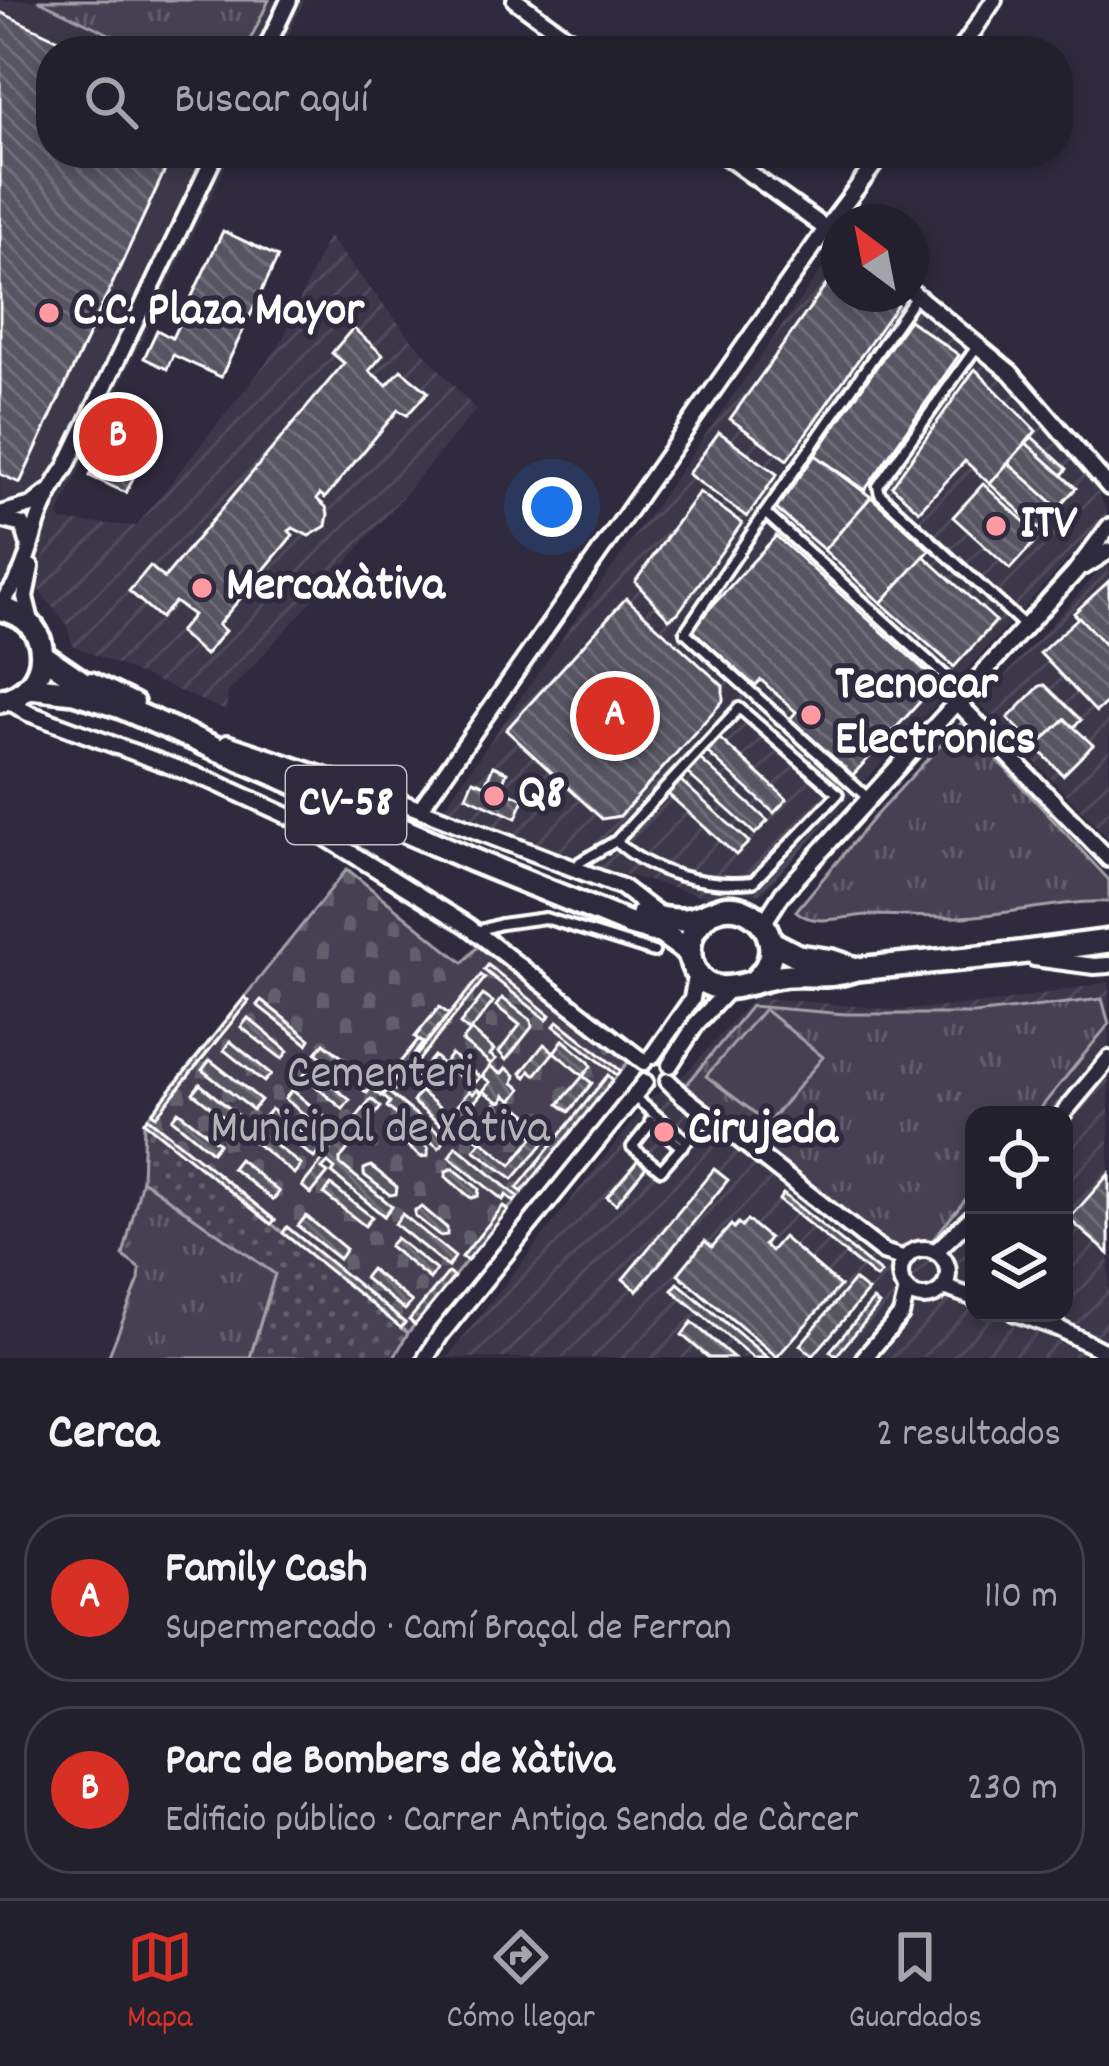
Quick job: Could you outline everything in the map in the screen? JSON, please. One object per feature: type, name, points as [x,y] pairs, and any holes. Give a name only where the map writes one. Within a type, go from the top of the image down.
[{"type":"main road","name":"CV-58","points":[[0,606],[22,617],[75,680],[121,707]]},
{"type":"main road","points":[[3,700],[29,687],[40,667],[38,640]]},
{"type":"main road","name":"CV-58","points":[[29,687],[74,692],[121,707],[472,860],[662,933],[682,945],[704,980],[715,987],[1109,941]]},
{"type":"main road","name":"CV-58","points":[[572,898],[665,920],[690,920],[730,907],[798,956],[856,969]]},
{"type":"main road","points":[[692,961],[693,932],[707,915]]},
{"type":"main road","points":[[752,983],[769,961],[762,927]]},
{"type":"street","points":[[272,36],[290,0]]},
{"type":"street","points":[[514,0],[565,36]]},
{"type":"street","points":[[970,36],[994,0]]},
{"type":"street","points":[[0,516],[39,501],[66,467],[209,168]]},
{"type":"street","points":[[742,168],[821,226]]},
{"type":"street","points":[[851,204],[874,168]]},
{"type":"street","points":[[421,809],[821,249]]},
{"type":"street","points":[[929,305],[1027,390],[1109,487]]},
{"type":"street","points":[[66,467],[40,524],[26,585],[26,607],[38,640],[80,673],[124,698],[228,743],[421,809],[622,887],[665,920]]},
{"type":"street","points":[[0,606],[26,567],[54,484]]},
{"type":"street","points":[[18,509],[34,513],[40,524]]},
{"type":"street","points":[[0,516],[22,525],[31,550]]},
{"type":"street","points":[[762,927],[783,893],[1076,572],[1109,526]]},
{"type":"street","points":[[1076,572],[1109,551]]},
{"type":"street","points":[[962,699],[1109,859]]},
{"type":"street","points":[[3,700],[301,822],[472,929],[648,1059],[662,1057],[669,1073],[709,1116],[883,1252],[905,1259]]},
{"type":"street","points":[[1011,954],[1109,965]]},
{"type":"street","points":[[692,961],[696,983],[692,999],[648,1059],[641,1074],[645,1082],[654,1086],[669,1073],[697,1023],[728,989]]},
{"type":"street","points":[[1070,1106],[1109,1059]]},
{"type":"street","points":[[426,1358],[645,1082]]},
{"type":"street","points":[[935,1252],[965,1224]]},
{"type":"street","points":[[864,1358],[901,1315],[907,1290],[900,1275],[905,1259],[918,1250],[935,1252],[946,1263],[948,1279],[938,1293],[922,1297],[907,1290]]},
{"type":"street","points":[[944,1287],[965,1295]]},
{"type":"street","points":[[1040,1322],[1109,1354]]},
{"type":"lane","points":[[870,800],[685,632],[901,312]]},
{"type":"lane","points":[[979,344],[878,486],[880,494],[1026,627]]},
{"type":"lane","points":[[765,513],[962,699]]},
{"type":"lane","points":[[575,870],[580,862],[616,841],[739,708],[838,794],[753,882],[718,884],[671,872],[644,863],[616,841]]},
{"type":"lane","points":[[472,929],[545,918],[654,952]]},
{"type":"lane","points":[[633,1096],[684,1144]]},
{"type":"lane","points":[[647,1108],[650,1123],[684,1144]]},
{"type":"lane","points":[[650,1123],[632,1147],[661,1170],[709,1116]]},
{"type":"shaded area","points":[[0,0],[305,0],[288,36],[36,36],[36,168],[225,168],[58,515],[61,521],[41,562],[22,554],[0,586]]},
{"type":"shaded area","points":[[328,236],[476,410],[228,693],[226,711],[72,645],[67,625],[38,589],[37,576],[61,521],[136,526],[279,347]]},
{"type":"shaded area","points":[[821,270],[821,312],[922,312],[983,361],[1095,486],[1107,511],[1104,520],[761,895],[732,891],[709,898],[594,866],[444,807]]},
{"type":"shaded area","points":[[1109,560],[1109,839],[979,704]]},
{"type":"shaded area","points":[[1109,982],[1109,1358],[447,1358],[650,1099],[685,1074],[754,997],[899,1010],[993,1003]]},
{"type":"green space","points":[[38,0],[269,0],[252,36],[114,36]]},
{"type":"green space","points":[[962,722],[1109,880],[1109,902],[961,917],[867,915],[821,920],[796,911],[875,816]]},
{"type":"green space","name":"Cementeri Municipal de Xàtiva","points":[[347,869],[463,963],[478,946],[628,1062],[408,1333],[144,1122]]},
{"type":"green space","points":[[1102,999],[1109,1024],[1042,1106],[965,1106],[965,1200],[916,1255],[901,1253],[683,1089],[751,1006],[845,1014],[974,1014]]},
{"type":"green space","points":[[764,1009],[823,1057],[768,1123],[706,1076]]},
{"type":"green space","points":[[144,1122],[408,1333],[394,1358],[250,1358],[275,1274],[142,1180]]},
{"type":"green space","points":[[142,1180],[275,1274],[250,1358],[108,1358],[139,1280],[140,1269],[123,1256]]},
{"type":"building","name":"C.C. Plaza Mayor","points":[[0,12],[50,36],[36,36],[36,168],[166,168],[20,483],[0,474]]},
{"type":"building","points":[[223,231],[278,257],[221,377],[173,355],[167,369],[144,358],[157,330],[172,338]]},
{"type":"building","points":[[821,292],[821,312],[892,312],[787,460],[730,419]]},
{"type":"building","points":[[909,320],[959,355],[865,490],[815,455]]},
{"type":"building","points":[[353,328],[383,355],[369,371],[387,385],[401,370],[428,392],[407,415],[398,410],[325,498],[320,494],[317,499],[328,514],[326,526],[309,536],[293,528],[289,531],[293,535],[218,625],[225,631],[205,655],[179,632],[193,615],[175,602],[160,618],[129,591],[150,566],[164,578],[344,363],[332,353]]},
{"type":"building","points":[[975,369],[1036,431],[990,484],[965,461],[919,511],[892,486]]},
{"type":"building","points":[[116,421],[142,433],[136,444],[153,452],[147,463],[141,461],[126,493],[90,476],[105,444],[101,436]]},
{"type":"building","points":[[719,432],[777,474],[747,517],[688,474]]},
{"type":"building","points":[[1032,437],[1067,469],[1062,475],[1026,443]]},
{"type":"building","points":[[1026,443],[1076,488],[1058,508],[1008,463]]},
{"type":"building","points":[[815,455],[871,497],[824,550],[776,509]]},
{"type":"building","points":[[1008,463],[1057,507],[1039,529],[990,484]]},
{"type":"building","name":"ITV","points":[[983,484],[1040,536],[1010,569],[953,517]]},
{"type":"building","points":[[699,492],[742,523],[669,619],[635,582]]},
{"type":"building","points":[[871,497],[930,550],[881,603],[824,550]]},
{"type":"building","points":[[776,536],[938,682],[853,775],[790,719],[796,712],[761,680],[755,686],[691,629]]},
{"type":"building","points":[[924,556],[996,621],[954,667],[881,603]]},
{"type":"building","points":[[1109,581],[1109,649],[1074,613]]},
{"type":"building","points":[[626,598],[723,686],[723,701],[620,816],[602,819],[506,730]]},
{"type":"building","points":[[1079,617],[1109,649],[1109,700],[1096,712],[1040,653]]},
{"type":"building","points":[[1045,685],[1081,720],[1073,728],[1065,719],[1036,747],[1008,718]]},
{"type":"building","points":[[1065,719],[1093,745],[1063,775],[1036,747]]},
{"type":"building","points":[[719,738],[787,799],[774,813],[706,751]]},
{"type":"building","points":[[700,759],[768,821],[755,834],[687,773]]},
{"type":"building","points":[[493,766],[507,772],[500,789],[524,799],[516,818],[466,796],[473,780],[485,785]]},
{"type":"building","points":[[680,780],[749,842],[736,855],[668,794]]},
{"type":"building","points":[[488,965],[550,1015],[547,1020],[484,970]]},
{"type":"building","points":[[481,975],[485,978],[395,1090],[391,1087]]},
{"type":"building","points":[[483,995],[493,1002],[471,1030],[494,1050],[490,1055],[496,1059],[491,1064],[462,1041],[470,1032],[460,1024]]},
{"type":"building","points":[[245,997],[249,1001],[156,1116],[152,1113]]},
{"type":"building","points":[[502,998],[531,1020],[532,1027],[506,1060],[499,1052],[520,1025],[496,1006]]},
{"type":"building","points":[[261,1000],[310,1039],[307,1044],[257,1005]]},
{"type":"building","points":[[439,1007],[449,1014],[425,1044],[415,1037]]},
{"type":"building","points":[[248,1018],[288,1051],[282,1059],[241,1027]]},
{"type":"building","points":[[558,1021],[621,1071],[617,1075],[554,1026]]},
{"type":"building","points":[[418,1040],[423,1043],[381,1096],[376,1092]]},
{"type":"building","points":[[563,1040],[589,1062],[583,1076],[554,1052]]},
{"type":"building","points":[[230,1041],[271,1074],[264,1082],[224,1050]]},
{"type":"building","points":[[324,1043],[375,1083],[367,1093],[316,1053]]},
{"type":"building","points":[[544,1044],[554,1052],[535,1075],[530,1071],[526,1077],[521,1073]]},
{"type":"building","points":[[451,1054],[480,1077],[476,1082],[470,1078],[466,1082],[444,1064]]},
{"type":"building","points":[[434,1056],[443,1064],[421,1092],[449,1115],[469,1091],[482,1093],[457,1123],[448,1116],[441,1125],[413,1102],[419,1093],[410,1085]]},
{"type":"building","points":[[210,1060],[261,1100],[253,1110],[202,1070]]},
{"type":"building","points":[[490,1066],[515,1075],[513,1083],[521,1089],[512,1101],[505,1095],[499,1102],[483,1091],[490,1082],[482,1076]]},
{"type":"building","points":[[310,1068],[350,1100],[343,1109],[303,1076]]},
{"type":"building","points":[[608,1075],[613,1080],[522,1192],[517,1188]]},
{"type":"building","points":[[583,1076],[592,1083],[569,1112],[559,1104]]},
{"type":"building","points":[[200,1084],[240,1117],[234,1125],[193,1093]]},
{"type":"building","points":[[292,1090],[332,1123],[325,1131],[285,1099]]},
{"type":"building","points":[[387,1091],[446,1139],[439,1148],[387,1107],[390,1102],[383,1096]]},
{"type":"building","points":[[371,1099],[381,1107],[340,1164],[392,1206],[384,1216],[332,1173],[335,1169],[328,1163],[322,1169],[328,1173],[311,1194],[302,1186]]},
{"type":"building","points":[[495,1104],[501,1117],[482,1141],[511,1165],[534,1137],[510,1117],[514,1104],[542,1127],[535,1136],[543,1144],[513,1179],[474,1150],[481,1142],[471,1134]]},
{"type":"building","points":[[271,1109],[322,1148],[314,1158],[263,1118]]},
{"type":"building","points":[[178,1111],[219,1143],[212,1152],[172,1119]]},
{"type":"building","points":[[148,1118],[275,1220],[271,1224],[144,1122]]},
{"type":"building","points":[[403,1128],[428,1148],[428,1156],[421,1157],[396,1137],[396,1130]]},
{"type":"building","points":[[260,1133],[301,1165],[294,1174],[253,1141]]},
{"type":"building","points":[[456,1146],[518,1197],[514,1202],[506,1195],[503,1200],[449,1157]]},
{"type":"building","points":[[239,1159],[279,1192],[273,1200],[232,1168]]},
{"type":"building","points":[[638,1160],[646,1167],[616,1204],[607,1197]]},
{"type":"building","points":[[371,1166],[397,1187],[396,1194],[390,1195],[364,1175],[364,1169]]},
{"type":"building","points":[[453,1168],[479,1189],[478,1196],[471,1198],[446,1177],[446,1171]]},
{"type":"building","points":[[714,1169],[728,1180],[637,1291],[623,1279]]},
{"type":"building","points":[[1109,1174],[1109,1254],[1073,1222],[1073,1214]]},
{"type":"building","points":[[331,1185],[372,1217],[365,1226],[324,1194]]},
{"type":"building","points":[[783,1194],[881,1273],[876,1278],[779,1200]]},
{"type":"building","points":[[503,1206],[508,1210],[467,1261],[462,1257]]},
{"type":"building","points":[[422,1207],[447,1228],[447,1235],[440,1236],[415,1216],[415,1210]]},
{"type":"building","points":[[402,1214],[455,1257],[448,1267],[395,1224]]},
{"type":"building","points":[[306,1216],[346,1249],[339,1259],[298,1226]]},
{"type":"building","points":[[747,1220],[769,1238],[764,1245],[771,1251],[783,1237],[840,1286],[777,1357],[678,1274],[705,1241],[712,1247],[731,1225],[742,1227]]},
{"type":"building","points":[[287,1227],[405,1323],[401,1328],[283,1233]]},
{"type":"building","points":[[396,1238],[436,1270],[430,1279],[389,1246]]},
{"type":"building","points":[[371,1269],[412,1302],[405,1310],[364,1278]]},
{"type":"building","points":[[448,1273],[454,1277],[415,1325],[409,1320]]},
{"type":"building","points":[[854,1280],[868,1291],[813,1356],[800,1345]]},
{"type":"building","points":[[678,1283],[768,1358],[753,1358],[672,1290]]},
{"type":"building","points":[[873,1300],[879,1305],[836,1356],[830,1351]]},
{"type":"building","points":[[692,1322],[734,1358],[709,1358],[682,1335]]},
{"type":"place","name":"C.C. Plaza Mayor","points":[[49,313]]},
{"type":"place","name":"Parc de Bombers de Xàtiva","points":[[118,437]]},
{"type":"place","name":"ITV","points":[[996,526]]},
{"type":"place","name":"MercaXàtiva","points":[[202,588]]},
{"type":"place","name":"Tecnocar Electronics","points":[[811,715]]},
{"type":"place","name":"Family Cash","points":[[615,716]]},
{"type":"place","name":"Q8","points":[[494,796]]},
{"type":"place","name":"Cirujeda","points":[[664,1132]]}]
